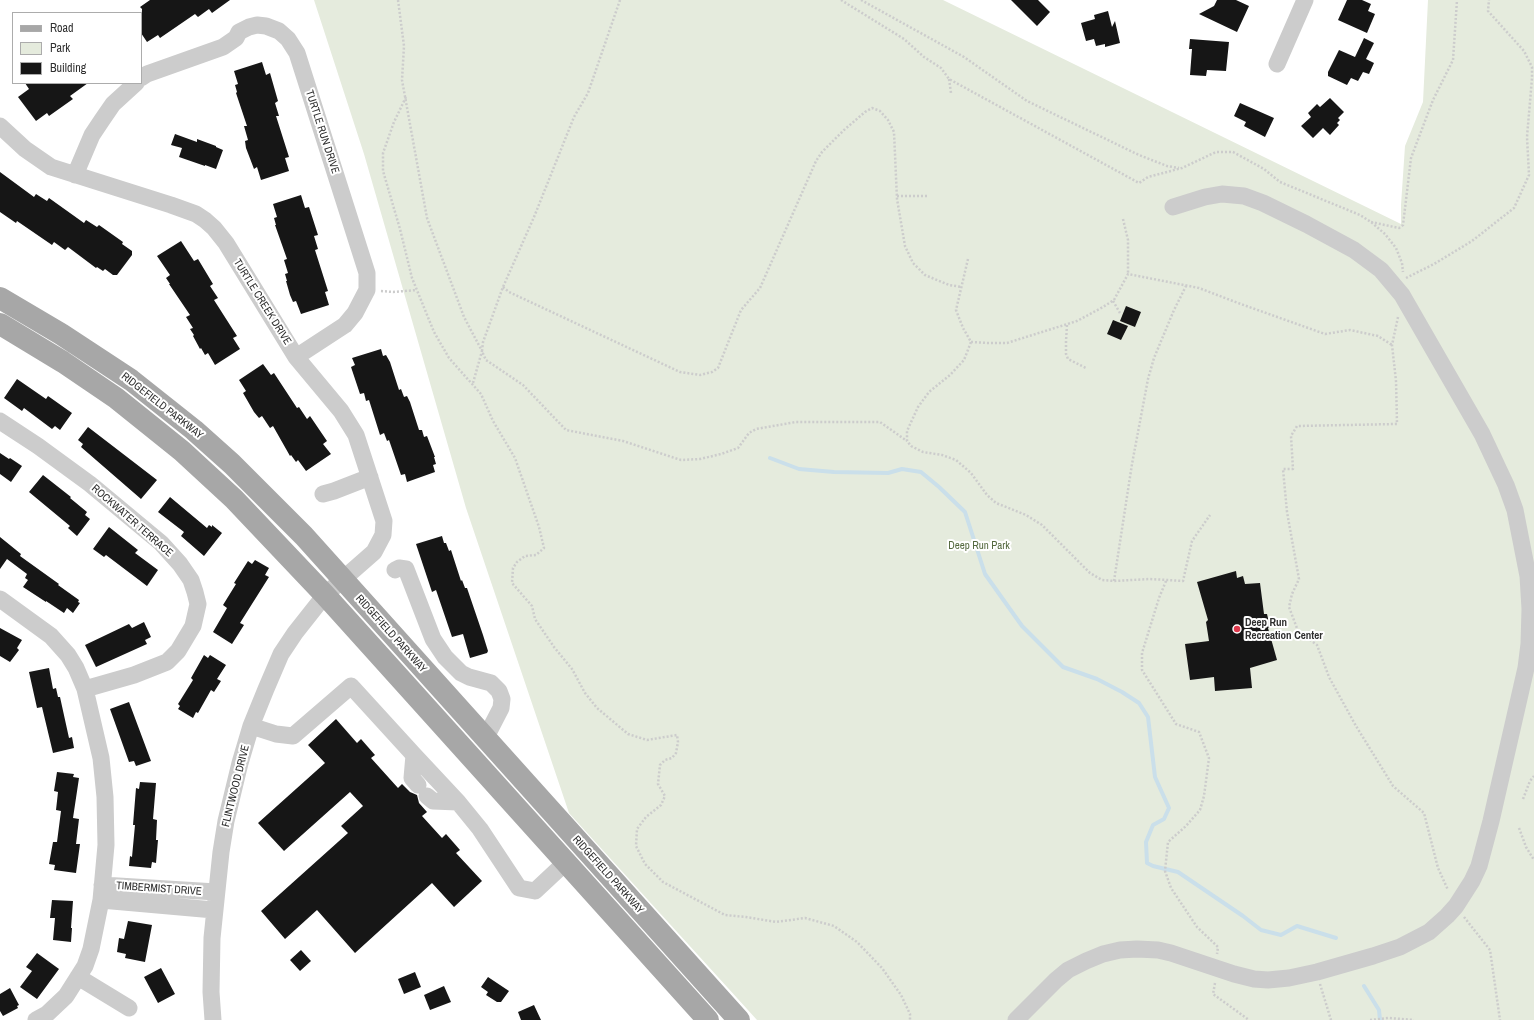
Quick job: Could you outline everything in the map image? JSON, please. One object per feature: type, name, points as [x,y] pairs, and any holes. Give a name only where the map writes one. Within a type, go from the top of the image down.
[{"type":"main road","name":"RIDGEFIELD PARKWAY","points":[[0,298],[49,326],[100,358],[131,380],[194,430],[232,464],[281,513],[342,579],[739,1020]]},
{"type":"main road","name":"RIDGEFIELD PARKWAY","points":[[0,324],[94,383],[139,416],[182,451],[234,499],[325,595],[708,1020]]},
{"type":"street","points":[[1277,64],[1305,0]]},
{"type":"street","name":"TURTLE RUN DRIVE","points":[[142,77],[147,74],[223,47],[231,42],[240,32],[249,27],[257,25],[266,26],[279,31],[288,39],[298,53],[367,273],[367,290]]},
{"type":"street","points":[[75,175],[92,135],[113,104],[135,84]]},
{"type":"street","name":"TURTLE CREEK DRIVE","points":[[0,126],[25,149],[51,167],[196,214],[214,228],[226,243],[296,357],[341,411],[356,435],[384,521],[382,535],[374,552],[342,579]]},
{"type":"street","points":[[1016,1020],[1068,970],[1097,956],[1120,950],[1158,950],[1254,979],[1289,978],[1317,972],[1400,947],[1429,932],[1456,906],[1472,881],[1479,866],[1492,821],[1526,668],[1529,644],[1530,609],[1528,576],[1519,526],[1506,485],[1478,428],[1402,295],[1381,270],[1354,250],[1263,203],[1244,196],[1222,194],[1173,206]]},
{"type":"street","points":[[296,357],[344,325],[355,313],[367,290]]},
{"type":"street","name":"ROCKWATER TERRACE","points":[[0,421],[38,446],[90,484],[161,543],[180,564],[191,580],[195,592],[198,604],[194,626],[178,651],[167,662],[134,675],[86,689]]},
{"type":"street","points":[[323,494],[370,477]]},
{"type":"street","points":[[395,570],[399,568],[406,569],[433,639],[445,656],[461,673],[469,677],[491,683],[499,691],[502,699],[501,708],[484,738]]},
{"type":"street","name":"FLINTWOOD DRIVE","points":[[213,1020],[211,992],[214,910],[226,821],[240,763],[251,726],[281,654],[295,633],[325,595],[342,579]]},
{"type":"street","points":[[0,599],[51,636],[61,646],[76,668],[86,689],[101,758],[105,797],[106,845],[101,893],[91,949],[85,966],[66,996],[47,1014],[36,1020]]},
{"type":"street","points":[[251,726],[276,734],[293,736],[351,686],[458,802],[480,829],[519,888],[535,891],[565,863]]},
{"type":"street","points":[[414,755],[412,778],[433,801],[458,802]]},
{"type":"street","name":"TIMBERMIST DRIVE","points":[[101,893],[216,892]]},
{"type":"street","name":"TIMBERMIST DRIVE","points":[[101,893],[214,910]]},
{"type":"street","points":[[78,977],[129,1008]]},
{"type":"path","points":[[398,0],[404,46],[402,80],[427,218],[464,317],[486,360],[523,385],[566,430],[623,442],[681,460],[700,459],[738,448],[749,433],[756,429],[796,422],[880,422],[907,440],[912,446],[923,452],[942,455],[956,460],[971,473],[987,495],[996,503],[1026,515],[1042,525],[1090,573],[1102,580],[1114,581],[1150,579],[1183,581],[1192,541],[1210,515]]},
{"type":"path","points":[[473,384],[483,342],[503,286],[534,217],[574,117],[588,93],[620,0]]},
{"type":"path","points":[[840,0],[904,39],[924,57],[940,68],[949,79],[1139,183],[1148,177],[1182,168],[1216,152],[1233,152],[1264,169],[1280,182],[1360,215],[1371,222],[1396,248],[1402,263],[1403,279],[1434,264],[1472,241],[1514,208],[1529,175],[1527,137],[1532,67],[1524,51],[1488,11],[1489,0]]},
{"type":"path","points":[[861,0],[964,57],[1027,101],[1140,155],[1167,166],[1182,168]]},
{"type":"path","points":[[1371,222],[1399,228],[1403,225],[1411,158],[1433,100],[1453,60],[1457,0]]},
{"type":"path","points":[[949,79],[951,93]]},
{"type":"path","points":[[406,97],[394,122],[383,153],[383,171],[400,229],[412,278],[434,332],[449,358],[481,394],[493,421],[515,458],[539,527],[544,548],[536,555],[525,556],[517,562],[513,568],[512,583],[532,606],[535,619],[554,647],[572,669],[585,693],[597,708],[628,734],[647,740],[677,735],[678,742],[676,753],[672,758],[665,760],[660,765],[658,784],[665,796],[661,804],[646,817],[637,829],[636,846],[645,864],[663,882],[725,915],[776,922],[805,918],[834,926],[857,942],[882,968],[900,995],[910,1014],[910,1020]]},
{"type":"path","points":[[503,286],[509,292],[680,372],[700,375],[712,372],[718,368],[741,310],[760,288],[816,161],[822,152],[844,130],[872,108],[880,110],[888,120],[894,132],[897,196],[905,246],[913,263],[925,275],[949,285],[962,287]]},
{"type":"path","points":[[897,196],[927,196]]},
{"type":"path","points":[[972,342],[1007,343],[1067,325],[1113,301],[1128,274],[1128,240],[1123,219]]},
{"type":"path","points":[[968,259],[956,310],[963,328],[972,342]]},
{"type":"path","points":[[1128,274],[1200,288],[1238,304],[1325,334],[1350,330],[1378,336],[1392,345]]},
{"type":"path","points":[[1114,581],[1132,464],[1148,379],[1154,358],[1174,310],[1186,286]]},
{"type":"path","points":[[367,290],[393,292],[417,290]]},
{"type":"path","points":[[1402,295],[1392,345],[1396,381],[1397,424],[1297,426],[1291,436],[1294,469],[1283,469],[1287,512],[1299,579],[1290,598],[1289,607],[1298,631],[1317,645],[1329,678],[1392,786],[1424,813],[1438,868],[1456,906],[1490,950],[1500,1020]]},
{"type":"path","points":[[1113,301],[1120,312]]},
{"type":"path","points":[[1067,325],[1066,354],[1068,359],[1086,368]]},
{"type":"path","points":[[907,440],[907,431],[918,407],[929,392],[950,375],[964,360],[972,342]]},
{"type":"path","points":[[1165,871],[1168,842],[1186,826],[1200,810],[1204,796],[1209,758],[1199,732],[1176,724],[1142,670],[1142,653],[1159,598],[1166,581]]},
{"type":"path","points":[[1523,799],[1530,781],[1534,776]]},
{"type":"path","points":[[1518,828],[1526,847],[1534,860]]},
{"type":"path","points":[[1317,972],[1332,1020]]},
{"type":"path","points":[[1371,1020],[1389,1018],[1414,1020]]},
{"type":"green space","name":"Deep Run Park","points":[[314,0],[943,0],[1401,224],[1405,146],[1423,102],[1428,0],[1534,0],[1534,1020],[757,1020],[569,813],[466,508],[364,154]]},
{"type":"building","points":[[150,0],[230,0],[212,13],[209,9],[198,17],[195,14],[160,38],[158,35],[147,42],[142,34],[142,9],[140,7]]},
{"type":"building","points":[[1011,0],[1038,0],[1050,12],[1037,26]]},
{"type":"building","points":[[1217,0],[1236,0],[1249,6],[1237,32],[1199,14],[1214,6]]},
{"type":"building","points":[[1347,0],[1362,0],[1371,4],[1368,11],[1375,14],[1367,33],[1338,20]]},
{"type":"building","points":[[1108,11],[1112,27],[1115,21],[1120,43],[1105,47],[1105,44],[1096,46],[1094,39],[1086,41],[1081,23],[1095,19],[1094,15]]},
{"type":"building","points":[[1364,38],[1374,43],[1366,59],[1374,63],[1369,74],[1363,72],[1358,81],[1351,78],[1347,85],[1328,76],[1328,72],[1339,50],[1355,57]]},
{"type":"building","points":[[1190,39],[1229,42],[1226,71],[1207,70],[1206,76],[1190,75],[1192,49],[1189,49]]},
{"type":"building","points":[[262,62],[266,75],[270,73],[278,101],[275,103],[279,116],[276,116],[289,157],[285,158],[289,171],[261,180],[257,167],[254,169],[246,148],[245,141],[248,140],[244,126],[247,126],[236,93],[235,85],[238,84],[234,71]]},
{"type":"building","points":[[26,84],[87,84],[70,96],[73,99],[49,116],[47,113],[36,121],[18,97],[29,89]]},
{"type":"building","points":[[1330,98],[1344,112],[1338,118],[1340,120],[1337,123],[1339,125],[1330,135],[1323,128],[1313,138],[1301,126],[1311,117],[1308,113],[1317,104],[1320,107]]},
{"type":"building","points":[[1240,103],[1274,118],[1265,137],[1244,126],[1246,122],[1234,116]]},
{"type":"building","points":[[175,134],[197,142],[197,139],[223,150],[216,169],[179,157],[182,148],[171,145]]},
{"type":"building","points":[[0,172],[34,197],[36,194],[47,201],[49,198],[84,223],[86,220],[97,227],[99,225],[123,242],[122,244],[132,251],[132,255],[117,275],[113,275],[105,269],[103,271],[97,267],[96,268],[68,247],[65,250],[54,242],[52,245],[17,221],[16,223],[0,212]]},
{"type":"building","points":[[301,195],[305,208],[309,207],[318,235],[314,236],[318,249],[315,250],[328,291],[325,292],[329,305],[301,314],[296,301],[293,302],[286,281],[285,274],[288,273],[284,260],[287,259],[275,225],[274,218],[277,217],[273,204]]},
{"type":"building","points":[[181,241],[194,261],[198,259],[213,284],[210,286],[218,298],[214,300],[237,336],[233,338],[240,349],[215,365],[208,353],[205,355],[201,348],[200,349],[193,336],[194,335],[190,329],[193,328],[186,317],[190,315],[169,284],[166,278],[170,275],[157,256]]},
{"type":"building","points":[[1126,306],[1141,312],[1135,327],[1120,321]]},
{"type":"building","points":[[1113,320],[1128,326],[1121,340],[1107,334]]},
{"type":"building","points":[[381,349],[383,356],[386,355],[390,362],[399,390],[401,389],[404,397],[407,396],[410,402],[419,430],[422,430],[424,437],[427,436],[435,457],[436,464],[433,465],[435,472],[407,482],[405,474],[401,475],[389,440],[387,441],[384,433],[380,435],[369,400],[366,401],[364,393],[360,394],[351,367],[355,365],[352,358]]},
{"type":"building","points":[[263,364],[271,375],[274,373],[297,408],[299,407],[307,419],[310,416],[327,441],[323,444],[331,454],[306,471],[298,460],[296,462],[291,455],[290,456],[273,426],[270,428],[262,416],[259,418],[254,412],[243,393],[246,391],[239,380]]},
{"type":"building","points":[[17,379],[46,399],[48,396],[72,413],[60,430],[55,426],[52,429],[24,408],[22,411],[4,398]]},
{"type":"building","points":[[88,427],[157,480],[141,499],[81,447],[83,444],[78,440]]},
{"type":"building","points":[[0,453],[22,466],[11,482],[0,474]]},
{"type":"building","points":[[43,475],[87,512],[85,515],[90,519],[77,536],[68,528],[70,526],[29,492]]},
{"type":"building","points":[[170,497],[207,528],[209,525],[212,527],[212,525],[222,533],[204,556],[181,536],[184,532],[158,512]]},
{"type":"building","points":[[109,527],[138,550],[135,553],[158,570],[147,586],[106,555],[104,557],[93,549]]},
{"type":"building","points":[[442,536],[449,551],[451,550],[461,581],[462,580],[465,588],[467,588],[488,651],[487,653],[470,658],[463,634],[452,637],[436,590],[432,592],[416,544]]},
{"type":"building","points":[[0,537],[21,554],[20,556],[79,600],[78,602],[80,603],[73,613],[67,608],[64,613],[23,587],[28,580],[25,578],[27,574],[7,559],[0,569]]},
{"type":"building","points":[[255,560],[269,568],[265,575],[269,577],[240,623],[244,625],[232,644],[213,632],[227,608],[223,605],[236,584],[234,583],[248,561],[252,564]]},
{"type":"building","name":"Deep Run Recreation Center","points":[[1236,571],[1237,578],[1243,576],[1245,584],[1260,583],[1264,614],[1267,614],[1270,627],[1268,628],[1277,660],[1250,668],[1252,688],[1215,691],[1214,677],[1190,680],[1185,644],[1209,641],[1206,622],[1208,620],[1197,582]]},
{"type":"building","points":[[144,622],[151,637],[145,640],[147,644],[96,667],[85,645],[129,624],[132,628]]},
{"type":"building","points":[[0,628],[22,640],[17,648],[19,650],[10,662],[0,656]]},
{"type":"building","points":[[204,655],[208,658],[210,655],[226,665],[217,679],[221,681],[214,692],[211,690],[198,713],[196,712],[193,718],[178,709],[180,706],[178,704],[193,680],[191,678]]},
{"type":"building","points":[[49,668],[53,689],[56,688],[58,697],[60,697],[69,738],[72,737],[74,748],[53,753],[42,707],[37,708],[29,672]]},
{"type":"building","points":[[129,702],[151,761],[136,766],[134,761],[129,762],[110,709]]},
{"type":"building","points":[[336,719],[357,743],[361,739],[375,755],[371,758],[398,788],[402,784],[410,792],[417,795],[419,803],[427,812],[422,816],[442,838],[446,834],[460,850],[456,853],[482,881],[454,907],[432,883],[355,953],[317,910],[285,939],[261,911],[348,833],[341,826],[363,806],[350,792],[284,851],[258,823],[325,763],[308,745]]},
{"type":"building","points":[[57,772],[74,774],[73,777],[79,778],[73,818],[79,819],[76,844],[80,844],[76,873],[54,870],[55,865],[49,864],[53,842],[57,842],[61,811],[56,810],[58,792],[54,791]]},
{"type":"building","points":[[140,782],[156,783],[153,819],[157,820],[156,840],[158,840],[156,863],[152,862],[151,868],[129,866],[130,856],[132,857],[135,825],[133,825],[136,788],[139,789]]},
{"type":"building","points":[[52,900],[73,901],[71,942],[53,940],[55,918],[50,918]]},
{"type":"building","points":[[128,921],[152,925],[145,962],[125,958],[126,954],[117,952],[119,938],[124,939]]},
{"type":"building","points":[[301,950],[311,961],[300,971],[290,960]]},
{"type":"building","points":[[37,953],[59,969],[37,999],[20,987],[32,971],[26,967]]},
{"type":"building","points":[[161,968],[175,994],[158,1003],[144,977]]},
{"type":"building","points":[[415,972],[421,987],[404,994],[398,979]]},
{"type":"building","points":[[488,977],[509,991],[501,1002],[497,1002],[486,995],[488,992],[481,987]]},
{"type":"building","points":[[444,986],[451,1002],[430,1010],[424,995]]},
{"type":"building","points":[[10,988],[19,1005],[17,1006],[18,1008],[3,1016],[0,1011],[0,994]]},
{"type":"building","points":[[534,1005],[541,1020],[521,1020],[518,1012]]},
{"type":"waterway","points":[[770,458],[799,469],[834,472],[888,473],[902,469],[921,472],[939,487],[965,512],[985,574],[1022,626],[1063,667],[1097,679],[1122,692],[1139,703],[1148,717],[1155,777],[1169,808],[1164,819],[1153,825],[1146,842],[1147,863],[1153,866],[1178,872],[1261,930],[1281,935],[1297,926],[1336,938]]},
{"type":"waterway","points":[[1364,986],[1379,1010],[1380,1020]]},
{"type":"place","name":"Deep Run Recreation Center","points":[[1237,629]]}]
